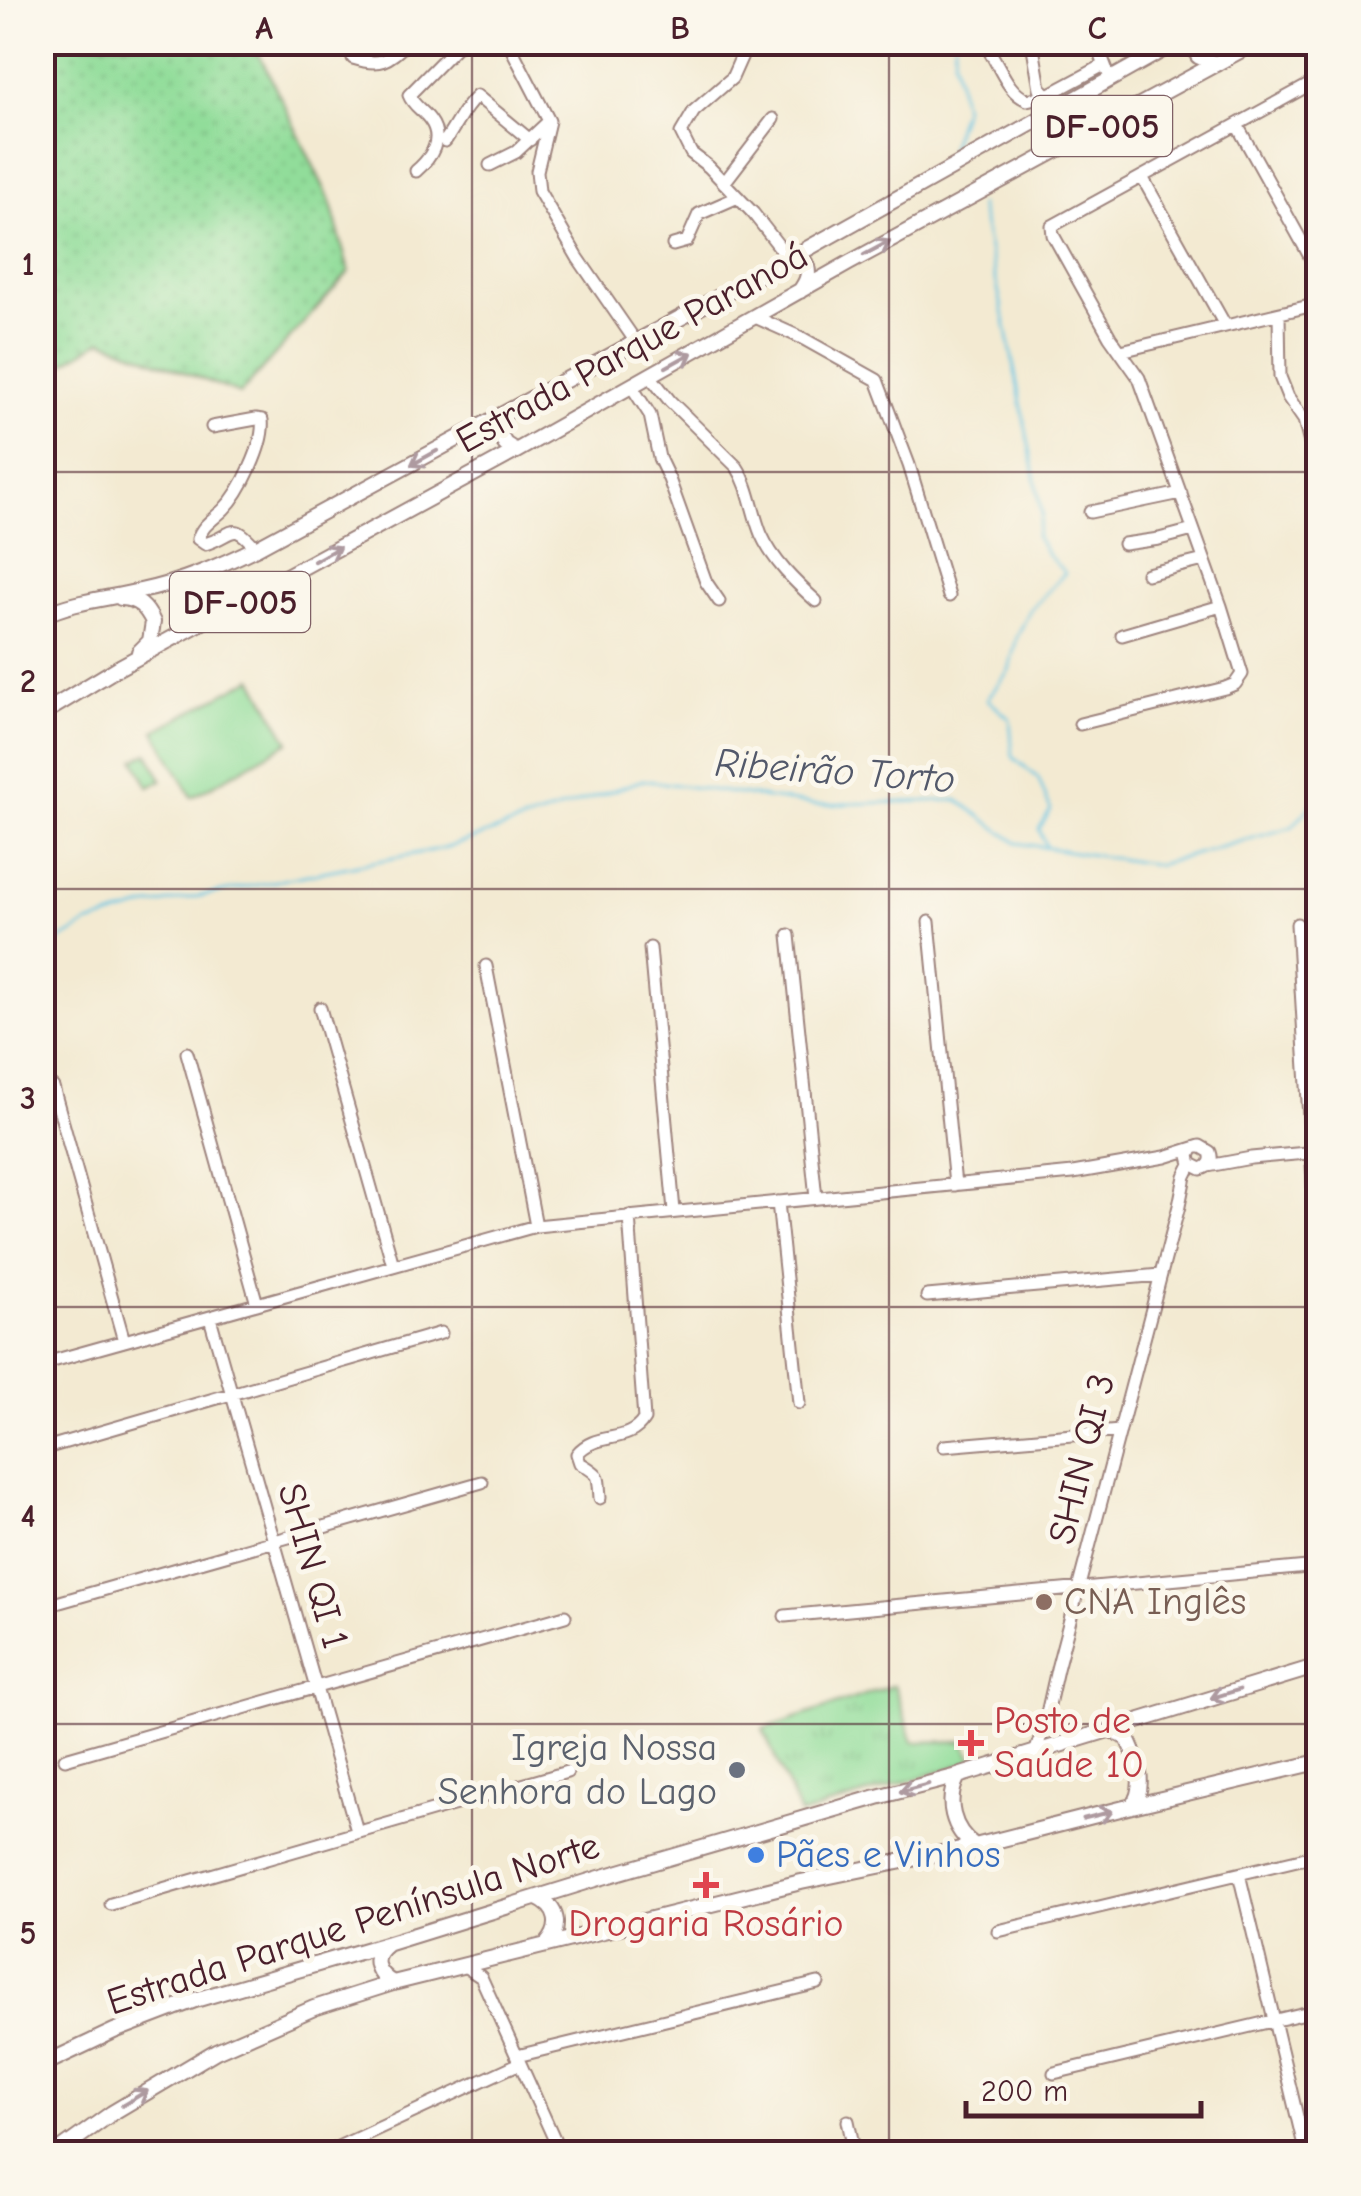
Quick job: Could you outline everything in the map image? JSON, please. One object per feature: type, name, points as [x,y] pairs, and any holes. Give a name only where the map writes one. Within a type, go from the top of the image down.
[{"type":"main road","name":"Estrada Parque Paranoá","points":[[42,616],[60,608],[172,584],[256,548],[789,259],[972,156],[1107,72],[1177,42]]},
{"type":"main road","points":[[1195,42],[1198,56],[1216,64]]},
{"type":"main road","name":"Estrada Parque Paranoá","points":[[42,714],[118,668],[1256,42]]},
{"type":"main road","points":[[789,259],[808,266],[808,277],[800,292]]},
{"type":"main road","points":[[504,414],[498,431],[505,444],[516,451]]},
{"type":"main road","points":[[108,597],[137,601],[153,622],[150,641],[118,668]]},
{"type":"main road","name":"Estrada Parque Península Norte","points":[[42,2065],[114,2031],[195,2000],[1318,1666]]},
{"type":"main road","points":[[1111,1730],[1127,1738],[1136,1760],[1140,1790],[1132,1806]]},
{"type":"main road","name":"Estrada Parque Península Norte","points":[[55,2154],[112,2112],[216,2051],[314,2008],[393,1983],[801,1882],[975,1846],[1318,1762]]},
{"type":"main road","points":[[958,1776],[951,1795],[954,1818],[958,1832],[975,1846]]},
{"type":"main road","points":[[536,1898],[553,1908],[557,1918],[554,1937],[547,1944]]},
{"type":"main road","points":[[386,1944],[376,1965],[379,1973],[393,1983]]},
{"type":"street","points":[[354,58],[377,64],[408,42]]},
{"type":"street","points":[[416,171],[432,155],[435,130],[411,102],[409,94],[461,42]]},
{"type":"street","points":[[508,42],[549,121],[538,171],[539,190],[578,258],[636,342]]},
{"type":"street","points":[[748,42],[732,78],[694,111],[681,133],[691,154],[738,197],[789,259]]},
{"type":"street","points":[[984,42],[1014,93],[1027,100],[1048,96],[1107,72],[1096,42]]},
{"type":"street","points":[[1032,42],[1040,88],[1048,96]]},
{"type":"street","points":[[1080,724],[1235,684],[1242,674],[1139,378],[1110,337],[1053,235],[1052,226],[1318,80]]},
{"type":"street","points":[[445,140],[467,104],[477,96],[530,140]]},
{"type":"street","points":[[724,184],[773,119]]},
{"type":"street","points":[[490,165],[516,152],[549,121]]},
{"type":"street","points":[[1237,125],[1318,271]]},
{"type":"street","points":[[1142,178],[1225,325]]},
{"type":"street","points":[[673,246],[686,242],[702,211],[738,197]]},
{"type":"street","points":[[1121,351],[1318,304]]},
{"type":"street","points":[[1280,314],[1280,377],[1304,420],[1318,474]]},
{"type":"street","points":[[756,317],[877,380],[909,464],[949,596]]},
{"type":"street","points":[[650,376],[670,402],[737,466],[761,535],[779,563],[816,601]]},
{"type":"street","points":[[632,386],[650,415],[658,458],[670,479],[706,582],[719,601]]},
{"type":"street","points":[[212,426],[256,418],[262,420],[263,426],[238,490],[201,530],[198,540],[205,544],[230,532],[243,532],[256,548]]},
{"type":"street","points":[[1090,512],[1180,493]]},
{"type":"street","points":[[1124,544],[1193,530]]},
{"type":"street","points":[[1147,574],[1204,560]]},
{"type":"street","points":[[1122,634],[1221,606]]},
{"type":"street","points":[[42,607],[60,608]]},
{"type":"street","points":[[929,922],[955,1185]]},
{"type":"street","points":[[1297,924],[1315,1152],[1318,1263]]},
{"type":"street","points":[[790,935],[816,1198]]},
{"type":"street","points":[[650,948],[674,1211]]},
{"type":"street","points":[[486,966],[536,1226]]},
{"type":"street","points":[[320,1008],[393,1265]]},
{"type":"street","points":[[187,1053],[258,1304]]},
{"type":"street","points":[[53,1088],[124,1341]]},
{"type":"street","points":[[42,1364],[536,1226],[1073,1173],[1164,1157],[1200,1146],[1222,1155],[1251,1158]]},
{"type":"street","points":[[1190,1164],[1192,1149]]},
{"type":"street","points":[[1206,1167],[1211,1162],[1210,1152]]},
{"type":"street","points":[[1164,1157],[1197,1168],[1315,1152]]},
{"type":"street","name":"SHIN QI 3","points":[[1034,1753],[1044,1728],[1190,1164]]},
{"type":"street","name":"SHIN QI 3","points":[[1180,1206],[1190,1184],[1206,1167]]},
{"type":"street","points":[[778,1202],[799,1403]]},
{"type":"street","points":[[600,1498],[598,1477],[578,1460],[580,1449],[598,1440],[624,1436],[638,1429],[644,1419],[630,1216]]},
{"type":"street","points":[[927,1296],[1160,1276]]},
{"type":"street","name":"SHIN QI 1","points":[[210,1318],[357,1831]]},
{"type":"street","points":[[42,1449],[441,1333]]},
{"type":"street","points":[[944,1446],[1120,1430]]},
{"type":"street","points":[[46,1606],[482,1482]]},
{"type":"street","points":[[786,1616],[1318,1566]]},
{"type":"street","points":[[65,1759],[565,1616]]},
{"type":"street","points":[[1044,1728],[1054,1747]]},
{"type":"street","points":[[111,1904],[567,1772]]},
{"type":"street","points":[[998,1931],[1318,1855]]},
{"type":"street","points":[[1239,1874],[1306,2154]]},
{"type":"street","points":[[488,1958],[481,1977],[562,2154]]},
{"type":"street","points":[[463,1965],[481,1977]]},
{"type":"street","points":[[323,2154],[519,2060],[818,1984]]},
{"type":"street","points":[[1054,2073],[1318,2010]]},
{"type":"street","points":[[848,2121],[855,2154]]},
{"type":"green space","points":[[43,43],[255,45],[330,200],[349,272],[240,394],[102,340],[43,377]]},
{"type":"green space","points":[[253,678],[289,742],[192,797],[155,731]]},
{"type":"green space","points":[[148,753],[162,780],[149,787],[135,760]]},
{"type":"green space","points":[[894,1685],[913,1742],[963,1741],[974,1761],[800,1815],[763,1729]]},
{"type":"waterway","points":[[949,151],[963,108],[954,60],[955,42]]},
{"type":"waterway","points":[[979,205],[1042,515],[1036,536],[1065,573],[1030,610],[1017,637],[1009,670],[987,699],[1010,719],[1013,757],[1038,778],[1051,810],[1039,829],[1046,846]]},
{"type":"waterway","name":"Ribeirão Torto","points":[[42,951],[88,924],[144,907],[449,847],[643,780],[816,805],[958,800],[1017,843],[1157,865],[1292,827],[1318,797]]},
{"type":"place","name":"CNA Inglês","points":[[1044,1602]]},
{"type":"place","name":"Posto de Saúde 10","points":[[971,1743]]},
{"type":"place","name":"Igreja Nossa Senhora do Lago","points":[[737,1770]]},
{"type":"place","name":"Pães e Vinhos","points":[[756,1855]]},
{"type":"place","name":"Drogaria Rosário","points":[[706,1885]]}]
